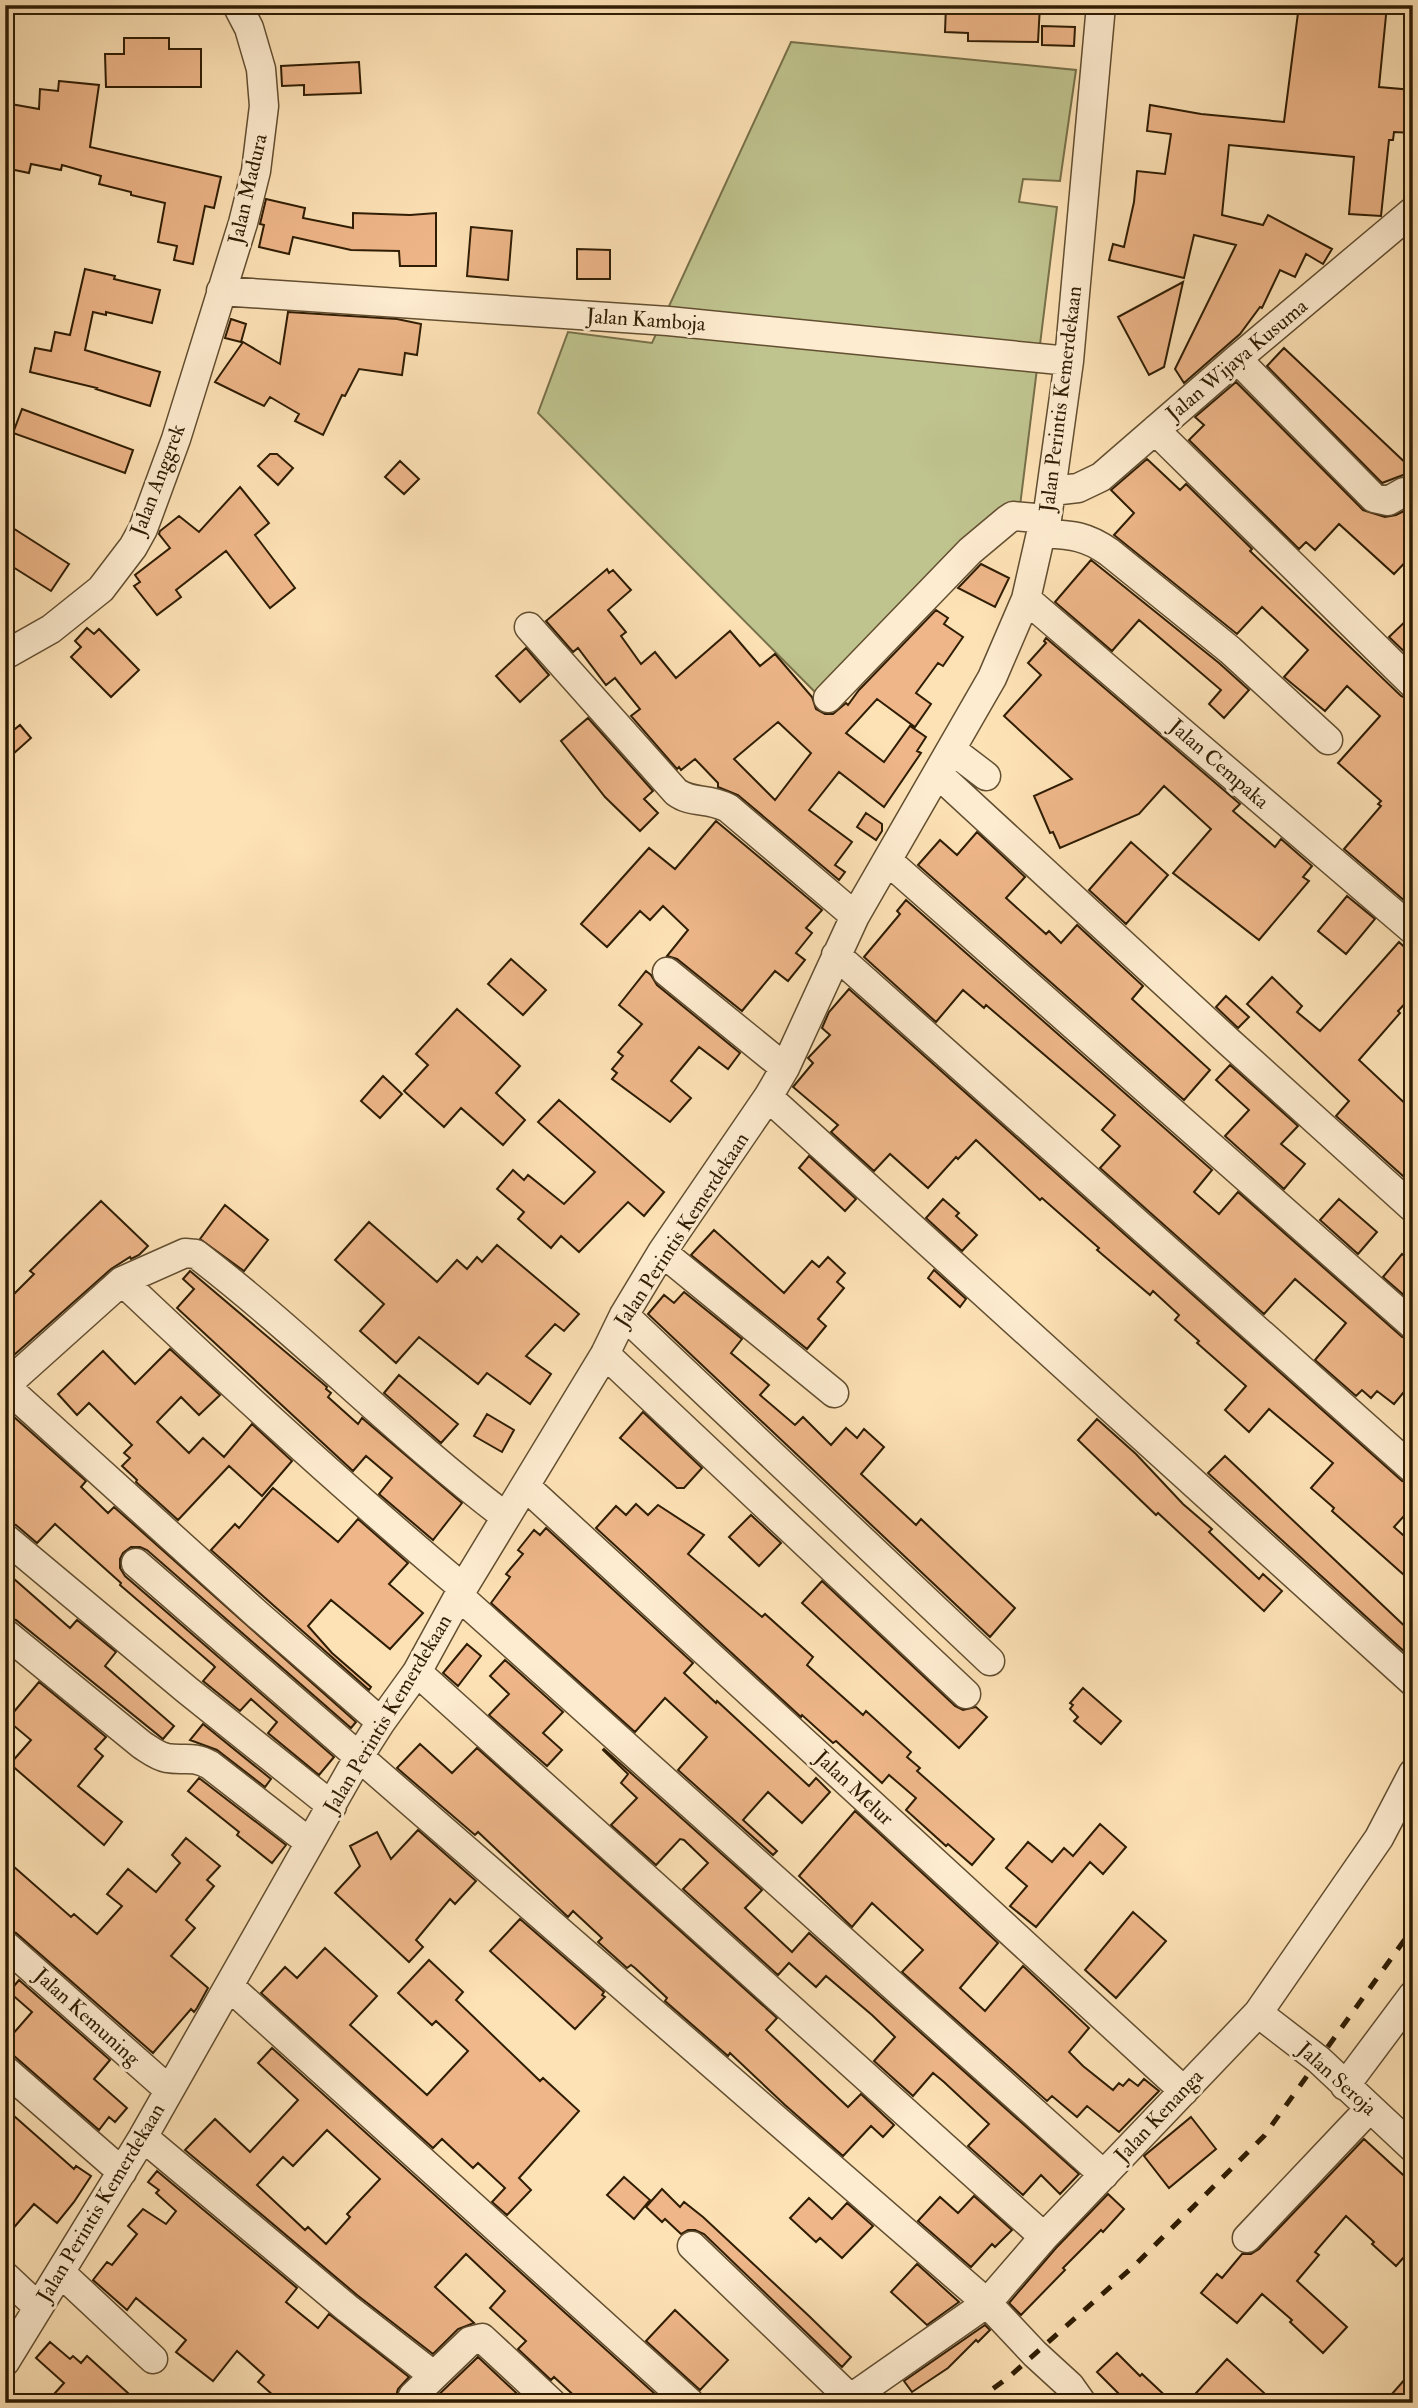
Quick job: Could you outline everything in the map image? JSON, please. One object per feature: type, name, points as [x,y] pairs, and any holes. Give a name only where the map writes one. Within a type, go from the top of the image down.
[{"type":"street","name":"Jalan Madura","points":[[221,291],[256,171],[264,106],[261,69],[249,28],[237,5]]},
{"type":"street","name":"Jalan Perintis Kemerdekaan","points":[[5,2362],[143,2137],[358,1758],[417,1672],[461,1592],[605,1354],[624,1315],[662,1252],[785,1068],[855,916],[992,678],[1026,599],[1052,491],[1069,361],[1101,5]]},
{"type":"street","name":"Jalan Wijaya Kusuma","points":[[1052,491],[1078,488],[1101,477],[1413,211]]},
{"type":"street","name":"Jalan Kamboja","points":[[221,291],[668,321],[1069,361]]},
{"type":"street","name":"Jalan Anggrek","points":[[5,655],[51,629],[101,589],[133,547],[144,528],[176,439],[221,291]]},
{"type":"street","points":[[1237,359],[1374,498],[1388,501],[1404,492],[1413,492]]},
{"type":"street","points":[[1154,430],[1413,684]]},
{"type":"street","points":[[828,698],[970,551],[1013,516],[1091,540],[1120,560],[1152,589],[1230,650],[1328,740]]},
{"type":"street","name":"Jalan Cempaka","points":[[1026,599],[1413,930]]},
{"type":"street","points":[[529,627],[676,792],[685,798],[717,802],[728,808],[855,916]]},
{"type":"street","points":[[945,762],[986,776]]},
{"type":"street","points":[[945,762],[1228,1041],[1413,1208]]},
{"type":"street","points":[[888,860],[1413,1325]]},
{"type":"street","points":[[836,955],[1413,1469]]},
{"type":"street","points":[[667,972],[785,1068]]},
{"type":"street","points":[[768,1097],[1413,1682]]},
{"type":"street","points":[[662,1252],[834,1393]]},
{"type":"street","points":[[381,1722],[257,1615],[5,1386],[122,1281],[185,1253],[196,1254],[299,1338],[454,1478],[506,1517]]},
{"type":"street","points":[[122,1281],[360,1502],[1104,2175]]},
{"type":"street","points":[[624,1315],[990,1661]]},
{"type":"street","points":[[605,1354],[966,1694]]},
{"type":"street","name":"Jalan Melur","points":[[524,1486],[1184,2091]]},
{"type":"street","points":[[5,1538],[332,1807]]},
{"type":"street","points":[[136,1563],[987,2303],[1035,2354],[1070,2386],[1082,2403]]},
{"type":"street","points":[[5,1633],[142,1745],[158,1756],[170,1759],[198,1758],[309,1842]]},
{"type":"street","points":[[417,1672],[1044,2237]]},
{"type":"street","name":"Jalan Kenanga","points":[[847,2401],[987,2303],[1044,2237],[1258,2013],[1378,1838],[1413,1773]]},
{"type":"street","name":"Jalan Kemuning","points":[[5,1945],[169,2090]]},
{"type":"street","points":[[230,1987],[690,2403]]},
{"type":"street","points":[[1345,2086],[1413,1995]]},
{"type":"street","name":"Jalan Seroja","points":[[1258,2013],[1319,2060],[1413,2148]]},
{"type":"street","points":[[5,2070],[122,2172]]},
{"type":"street","points":[[1247,2238],[1370,2108]]},
{"type":"street","points":[[143,2137],[347,2308],[433,2375]]},
{"type":"street","points":[[692,2246],[847,2401]]},
{"type":"street","points":[[61,2273],[153,2359]]},
{"type":"street","points":[[5,2276],[38,2307]]},
{"type":"street","points":[[410,2403],[412,2396],[470,2341],[482,2339],[552,2403]]},
{"type":"green space","points":[[791,42],[1076,70],[1060,181],[1023,179],[1019,202],[1057,207],[1020,506],[817,694],[538,413],[568,332],[652,343]]},
{"type":"building","points":[[946,5],[1040,5],[1038,42],[968,41],[968,33],[945,32]]},
{"type":"building","points":[[1299,5],[1387,5],[1379,87],[1413,90],[1413,133],[1394,132],[1393,140],[1389,140],[1381,216],[1349,214],[1354,157],[1229,145],[1222,215],[1263,225],[1268,215],[1332,249],[1323,264],[1306,254],[1295,277],[1280,270],[1262,308],[1260,307],[1240,334],[1184,383],[1175,369],[1236,245],[1194,235],[1184,278],[1109,260],[1113,244],[1124,247],[1134,202],[1137,171],[1165,174],[1171,134],[1147,131],[1150,105],[1201,114],[1284,122]]},
{"type":"building","points":[[1042,26],[1075,27],[1074,46],[1042,45]]},
{"type":"building","points":[[124,38],[169,38],[169,49],[201,49],[201,87],[106,87],[105,54],[124,54]]},
{"type":"building","points":[[359,62],[361,93],[304,95],[304,85],[282,86],[281,66]]},
{"type":"building","points":[[59,81],[99,85],[90,147],[221,177],[214,208],[205,206],[193,264],[174,260],[177,246],[158,242],[165,203],[99,184],[101,176],[62,165],[61,170],[31,164],[29,173],[5,168],[5,103],[39,109],[40,89],[58,91]]},
{"type":"building","points":[[266,199],[305,208],[303,218],[353,228],[353,213],[436,213],[436,266],[400,266],[399,251],[351,250],[293,237],[289,254],[259,247],[264,225],[260,224]]},
{"type":"building","points":[[471,227],[512,231],[508,280],[467,276]]},
{"type":"building","points":[[577,249],[610,250],[610,279],[577,279]]},
{"type":"building","points":[[85,269],[160,290],[152,323],[106,312],[106,315],[93,312],[85,350],[160,372],[150,406],[97,388],[30,372],[35,348],[51,351],[55,332],[70,335]]},
{"type":"building","points":[[1183,282],[1164,367],[1149,375],[1118,317]]},
{"type":"building","points":[[288,312],[397,319],[421,324],[417,355],[405,353],[402,375],[359,369],[345,396],[342,395],[323,435],[295,421],[299,414],[270,397],[264,406],[215,382],[243,342],[280,364]]},
{"type":"building","points":[[231,319],[246,324],[241,342],[225,338]]},
{"type":"building","points":[[1284,348],[1413,470],[1413,475],[1403,475],[1382,483],[1267,366]]},
{"type":"building","points":[[1236,382],[1363,510],[1385,517],[1408,509],[1413,511],[1413,554],[1394,574],[1339,524],[1315,550],[1306,542],[1299,549],[1189,440],[1204,425],[1195,417]]},
{"type":"building","points":[[22,409],[133,450],[125,473],[13,433]]},
{"type":"building","points":[[270,454],[277,454],[293,468],[278,485],[258,466]]},
{"type":"building","points":[[1147,459],[1180,490],[1186,484],[1252,549],[1250,551],[1401,696],[1413,701],[1413,908],[1344,849],[1381,806],[1378,804],[1381,801],[1338,763],[1380,716],[1347,686],[1325,711],[1284,677],[1308,650],[1262,607],[1237,634],[1114,535],[1134,513],[1111,490]]},
{"type":"building","points":[[400,461],[419,479],[404,494],[385,477]]},
{"type":"building","points":[[240,487],[269,523],[255,535],[295,588],[270,608],[226,551],[176,590],[181,597],[157,615],[134,586],[140,582],[135,575],[170,548],[159,534],[160,531],[179,516],[199,532]]},
{"type":"building","points":[[5,523],[69,564],[51,591],[5,562]]},
{"type":"building","points":[[1091,560],[1249,690],[1224,718],[1209,704],[1221,690],[1139,620],[1112,651],[1055,602]]},
{"type":"building","points":[[981,564],[1009,578],[995,607],[958,588]]},
{"type":"building","points":[[607,569],[609,573],[613,570],[631,590],[608,610],[626,632],[621,636],[641,664],[655,652],[676,678],[730,631],[760,666],[775,654],[812,697],[816,709],[825,714],[833,714],[846,703],[848,705],[859,690],[936,610],[948,618],[944,624],[963,637],[943,666],[938,663],[916,693],[931,704],[915,727],[877,699],[846,733],[884,762],[910,726],[926,737],[917,751],[921,753],[884,807],[839,772],[809,810],[852,842],[835,865],[845,872],[839,880],[738,795],[718,787],[718,783],[695,759],[681,770],[679,767],[677,769],[631,716],[640,709],[615,678],[606,685],[578,648],[573,652],[546,621]],"holes":[[[778,722],[811,753],[775,800],[734,759]]]},
{"type":"building","points":[[1413,614],[1413,656],[1411,658],[1389,637]]},
{"type":"building","points":[[87,628],[94,634],[99,629],[139,670],[111,697],[71,657],[81,647],[75,641]]},
{"type":"building","points":[[1046,638],[1240,804],[1233,811],[1275,847],[1281,839],[1312,866],[1303,877],[1309,881],[1259,940],[1173,873],[1211,829],[1164,786],[1139,814],[1060,848],[1053,832],[1050,833],[1034,796],[1072,779],[1004,716],[1041,675],[1028,663],[1046,643]]},
{"type":"building","points":[[526,648],[549,675],[520,702],[496,676]]},
{"type":"building","points":[[588,718],[653,791],[644,799],[658,813],[640,831],[605,797],[561,741]]},
{"type":"building","points":[[20,725],[31,738],[13,754],[5,745],[5,737]]},
{"type":"building","points":[[866,813],[882,824],[882,831],[876,840],[857,827]]},
{"type":"building","points":[[716,821],[822,910],[806,928],[812,933],[796,953],[805,960],[788,981],[775,971],[742,1011],[677,959],[667,956],[688,930],[663,906],[650,920],[640,911],[607,947],[581,924],[649,848],[675,869]]},
{"type":"building","points":[[977,832],[1025,877],[1006,898],[1046,934],[1049,931],[1061,943],[1077,925],[1143,986],[1132,999],[1210,1070],[1184,1100],[918,865],[940,840],[957,855]]},
{"type":"building","points":[[1131,842],[1168,875],[1126,924],[1089,890]]},
{"type":"building","points":[[1347,896],[1375,919],[1346,954],[1318,931]]},
{"type":"building","points":[[906,900],[1212,1170],[1194,1192],[1219,1214],[1238,1192],[1402,1337],[1413,1341],[1413,1381],[1394,1404],[1377,1391],[1371,1398],[1362,1390],[1356,1396],[1315,1360],[1346,1323],[1295,1279],[1264,1314],[1100,1168],[1120,1146],[1102,1130],[1115,1115],[986,1005],[984,1008],[963,990],[936,1022],[864,957],[900,914],[897,911]]},
{"type":"building","points":[[1399,942],[1413,955],[1413,995],[1359,1060],[1413,1111],[1413,1185],[1336,1116],[1349,1101],[1247,1004],[1272,977],[1302,1006],[1297,1012],[1320,1031]]},
{"type":"building","points":[[511,959],[546,990],[523,1015],[488,984]]},
{"type":"building","points":[[646,971],[657,985],[740,1053],[728,1069],[699,1047],[671,1081],[691,1098],[670,1122],[612,1079],[617,1073],[612,1069],[623,1056],[618,1052],[642,1024],[619,1005]]},
{"type":"building","points":[[849,989],[1402,1481],[1413,1485],[1413,1506],[1394,1527],[1413,1544],[1413,1583],[1332,1511],[1334,1508],[1311,1488],[1333,1463],[1269,1409],[1249,1432],[1225,1410],[1246,1386],[1197,1343],[1199,1341],[1175,1320],[1179,1315],[1153,1291],[1150,1295],[1097,1250],[1099,1248],[1042,1198],[1040,1200],[976,1140],[958,1159],[956,1157],[928,1188],[890,1154],[874,1171],[831,1132],[838,1125],[793,1087],[813,1063],[808,1058],[830,1035],[822,1028],[829,1012]]},
{"type":"building","points":[[1226,996],[1249,1017],[1238,1028],[1216,1007]]},
{"type":"building","points":[[457,1009],[520,1066],[496,1093],[525,1120],[503,1145],[461,1108],[444,1127],[404,1091],[428,1065],[416,1054]]},
{"type":"building","points":[[1230,1065],[1298,1126],[1281,1144],[1305,1164],[1284,1189],[1225,1136],[1249,1110],[1216,1080]]},
{"type":"building","points":[[383,1076],[402,1094],[380,1118],[361,1101]]},
{"type":"building","points":[[559,1100],[664,1192],[644,1216],[628,1202],[579,1252],[561,1236],[551,1248],[518,1219],[524,1212],[497,1189],[513,1170],[524,1180],[528,1175],[564,1204],[595,1172],[538,1122]]},
{"type":"building","points":[[809,1156],[856,1199],[845,1211],[799,1168]]},
{"type":"building","points":[[943,1199],[959,1213],[956,1216],[977,1235],[962,1251],[926,1218]]},
{"type":"building","points":[[1339,1199],[1377,1232],[1358,1254],[1320,1220]]},
{"type":"building","points":[[101,1201],[148,1246],[139,1255],[131,1259],[130,1257],[111,1269],[5,1363],[5,1303],[34,1274],[30,1271]]},
{"type":"building","points":[[225,1205],[268,1240],[244,1271],[200,1239]]},
{"type":"building","points":[[369,1222],[437,1282],[457,1260],[467,1269],[477,1257],[482,1262],[497,1245],[579,1314],[564,1331],[555,1324],[526,1356],[551,1374],[530,1404],[487,1373],[478,1384],[419,1337],[396,1363],[360,1331],[384,1304],[335,1260]]},
{"type":"building","points":[[714,1230],[784,1293],[812,1261],[819,1267],[828,1257],[845,1273],[837,1282],[844,1288],[818,1319],[826,1326],[807,1349],[691,1255]]},
{"type":"building","points":[[1402,1254],[1413,1263],[1413,1303],[1383,1277]]},
{"type":"building","points":[[934,1270],[966,1299],[960,1307],[928,1278]]},
{"type":"building","points":[[190,1271],[327,1387],[331,1393],[328,1397],[358,1424],[362,1418],[462,1503],[433,1540],[379,1494],[392,1478],[366,1456],[353,1471],[177,1308],[194,1289],[183,1279]]},
{"type":"building","points":[[684,1292],[742,1339],[731,1353],[769,1385],[760,1395],[795,1425],[803,1417],[831,1445],[846,1428],[857,1438],[864,1429],[884,1447],[861,1474],[916,1525],[921,1519],[1015,1608],[990,1637],[648,1314],[664,1295],[674,1303]]},
{"type":"building","points":[[170,1349],[220,1395],[199,1415],[181,1397],[157,1422],[189,1453],[203,1438],[224,1457],[252,1424],[292,1461],[262,1496],[229,1466],[178,1520],[122,1466],[130,1458],[124,1453],[132,1445],[89,1403],[77,1415],[58,1394],[103,1351],[135,1384]]},
{"type":"building","points":[[399,1375],[458,1424],[441,1443],[384,1393]]},
{"type":"building","points":[[5,1409],[86,1481],[81,1487],[108,1513],[114,1507],[356,1722],[351,1728],[147,1550],[131,1547],[123,1553],[120,1568],[125,1576],[334,1757],[319,1775],[268,1733],[277,1722],[251,1699],[240,1711],[203,1681],[215,1667],[120,1585],[121,1583],[55,1524],[37,1543],[16,1525],[5,1520]]},
{"type":"building","points":[[643,1412],[702,1468],[684,1488],[677,1488],[620,1438]]},
{"type":"building","points":[[487,1414],[514,1430],[502,1452],[474,1436]]},
{"type":"building","points":[[1097,1419],[1212,1529],[1209,1532],[1259,1579],[1263,1574],[1282,1591],[1264,1611],[1158,1513],[1156,1515],[1078,1440]]},
{"type":"building","points":[[1225,1456],[1413,1634],[1413,1648],[1407,1654],[1208,1473]]},
{"type":"building","points":[[273,1488],[338,1542],[358,1519],[408,1563],[389,1584],[423,1613],[390,1649],[331,1600],[308,1626],[332,1653],[371,1687],[369,1690],[211,1550],[235,1524],[239,1528]]},
{"type":"building","points":[[636,1504],[648,1515],[658,1505],[704,1535],[688,1554],[762,1617],[765,1614],[813,1657],[807,1665],[863,1715],[866,1711],[911,1752],[907,1757],[920,1768],[917,1771],[994,1839],[972,1865],[906,1810],[916,1798],[889,1775],[882,1783],[836,1741],[833,1743],[802,1715],[801,1717],[596,1528],[616,1506],[626,1515]]},
{"type":"building","points":[[751,1515],[781,1543],[759,1566],[729,1537]]},
{"type":"building","points":[[546,1528],[693,1663],[684,1673],[716,1703],[717,1701],[809,1786],[816,1778],[830,1792],[802,1823],[768,1792],[743,1820],[777,1851],[773,1855],[678,1770],[707,1737],[665,1698],[635,1732],[491,1603],[510,1577],[506,1574],[523,1554],[518,1550],[534,1530],[540,1535]]},
{"type":"building","points":[[5,1571],[70,1628],[77,1620],[116,1652],[105,1666],[174,1726],[163,1739],[16,1620],[5,1617]]},
{"type":"building","points":[[822,1581],[955,1706],[963,1710],[976,1707],[987,1717],[959,1748],[802,1603]]},
{"type":"building","points":[[467,1644],[481,1656],[458,1686],[443,1673]]},
{"type":"building","points":[[505,1660],[563,1712],[543,1733],[562,1750],[547,1766],[489,1715],[509,1694],[490,1676]]},
{"type":"building","points":[[39,1682],[106,1737],[95,1749],[103,1756],[78,1786],[122,1822],[104,1845],[10,1764],[31,1740],[7,1720]]},
{"type":"building","points":[[1083,1688],[1121,1721],[1101,1744],[1074,1721],[1078,1717],[1070,1709],[1073,1705],[1070,1703]]},
{"type":"building","points":[[203,1724],[271,1779],[265,1787],[217,1750],[190,1740]]},
{"type":"building","points":[[420,1744],[452,1773],[477,1748],[777,2018],[766,2030],[848,2107],[861,2094],[894,2125],[883,2137],[871,2126],[843,2156],[730,2053],[728,2056],[665,2001],[667,1998],[635,1968],[631,1965],[627,1968],[598,1942],[602,1938],[573,1911],[568,1917],[478,1832],[475,1835],[397,1768]]},
{"type":"building","points":[[604,1749],[762,1890],[745,1908],[792,1952],[809,1933],[1079,2174],[1060,2194],[1041,2175],[1023,2195],[968,2146],[989,2124],[933,2073],[913,2096],[874,2061],[895,2037],[872,2015],[826,1976],[816,1987],[789,1963],[778,1975],[683,1889],[708,1863],[684,1840],[680,1839],[656,1865],[611,1825],[637,1798],[621,1783],[628,1774]]},
{"type":"building","points":[[199,1778],[286,1845],[272,1863],[188,1791]]},
{"type":"building","points":[[855,1811],[998,1943],[960,1988],[985,2011],[1023,1966],[1089,2028],[1069,2052],[1083,2066],[1113,2090],[1119,2083],[1123,2086],[1129,2079],[1138,2086],[1144,2079],[1159,2091],[1119,2132],[1087,2106],[1077,2117],[1052,2096],[1047,2101],[902,1972],[923,1950],[872,1903],[852,1927],[799,1876]]},
{"type":"building","points":[[1100,1824],[1126,1847],[1103,1874],[1090,1862],[1036,1927],[1010,1906],[1027,1886],[1006,1868],[1028,1842],[1052,1862],[1064,1848],[1073,1856]]},
{"type":"building","points":[[418,1830],[476,1881],[455,1904],[450,1899],[416,1940],[423,1947],[409,1962],[335,1893],[360,1866],[350,1846],[377,1832],[391,1859]]},
{"type":"building","points":[[186,1838],[220,1866],[207,1880],[214,1886],[186,1920],[195,1928],[171,1956],[208,1988],[194,2012],[191,2009],[153,2053],[16,1933],[5,1929],[5,1859],[71,1917],[74,1914],[97,1934],[122,1906],[107,1894],[128,1869],[156,1892],[180,1863],[172,1855]]},
{"type":"building","points":[[1133,1912],[1166,1941],[1116,1998],[1085,1970]]},
{"type":"building","points":[[520,1919],[604,1992],[602,1995],[605,1997],[575,2029],[490,1951]]},
{"type":"building","points":[[325,1948],[377,1996],[350,2025],[427,2095],[468,2051],[436,2021],[432,2025],[398,1993],[429,1960],[463,1992],[456,2000],[540,2081],[543,2078],[579,2111],[519,2178],[531,2190],[507,2215],[492,2202],[505,2188],[478,2163],[473,2168],[442,2139],[433,2148],[261,1993],[285,1967],[297,1978]]},
{"type":"building","points":[[19,1980],[110,2060],[94,2079],[127,2108],[115,2122],[109,2117],[99,2130],[5,2048],[5,2043],[32,2012],[9,1992]]},
{"type":"building","points":[[272,2048],[665,2403],[582,2403],[554,2377],[551,2380],[518,2349],[526,2341],[490,2308],[505,2291],[466,2254],[435,2287],[474,2323],[458,2329],[433,2354],[357,2295],[185,2150],[215,2119],[250,2152],[298,2100],[258,2063]],"holes":[[[327,2130],[380,2179],[347,2214],[350,2217],[326,2244],[308,2227],[305,2230],[257,2185],[283,2157],[293,2166]]]},
{"type":"building","points":[[5,2108],[74,2169],[76,2166],[91,2176],[57,2223],[34,2204],[5,2238]]},
{"type":"building","points":[[1191,2117],[1216,2149],[1169,2188],[1144,2156]]},
{"type":"building","points":[[1364,2139],[1413,2184],[1413,2247],[1396,2266],[1346,2216],[1315,2252],[1319,2255],[1297,2281],[1347,2327],[1323,2353],[1290,2322],[1292,2320],[1262,2294],[1237,2323],[1201,2293],[1217,2274],[1222,2278],[1242,2254],[1251,2254],[1259,2249]]},
{"type":"building","points":[[157,2171],[297,2288],[286,2302],[318,2328],[329,2314],[409,2377],[398,2389],[394,2403],[282,2403],[258,2382],[264,2375],[237,2351],[213,2381],[176,2352],[186,2340],[136,2298],[127,2310],[93,2280],[107,2262],[112,2265],[137,2234],[128,2226],[143,2209],[166,2224],[176,2211],[156,2193],[159,2190],[148,2182]]},
{"type":"building","points":[[624,2177],[650,2200],[634,2219],[607,2195]]},
{"type":"building","points":[[662,2189],[680,2207],[684,2202],[703,2217],[851,2357],[842,2367],[704,2234],[688,2230],[681,2234],[665,2219],[662,2222],[646,2207]]},
{"type":"building","points":[[1108,2194],[1124,2209],[1063,2268],[1065,2270],[1021,2315],[1009,2303],[1056,2248]]},
{"type":"building","points":[[974,2196],[1012,2230],[995,2247],[992,2244],[971,2267],[918,2221],[940,2197],[958,2213]]},
{"type":"building","points":[[809,2198],[832,2219],[847,2203],[873,2226],[842,2258],[820,2238],[816,2242],[790,2218]]},
{"type":"building","points":[[917,2264],[959,2302],[927,2325],[891,2292]]},
{"type":"building","points":[[675,2310],[728,2360],[700,2390],[646,2341]]},
{"type":"building","points":[[985,2325],[990,2330],[978,2342],[976,2340],[948,2368],[912,2392],[904,2381]]},
{"type":"building","points":[[50,2342],[70,2359],[73,2356],[81,2363],[87,2356],[139,2403],[46,2403],[64,2383],[36,2358]]},
{"type":"building","points":[[1117,2353],[1173,2403],[1128,2403],[1097,2372]]},
{"type":"building","points":[[478,2357],[527,2403],[430,2403]]},
{"type":"building","points":[[1227,2359],[1275,2403],[1187,2403]]},
{"type":"building","points":[[1413,2370],[1413,2403],[1384,2403]]},
{"type":"railway","points":[[974,2403],[1010,2376],[1135,2265],[1264,2136],[1413,1928]]}]
